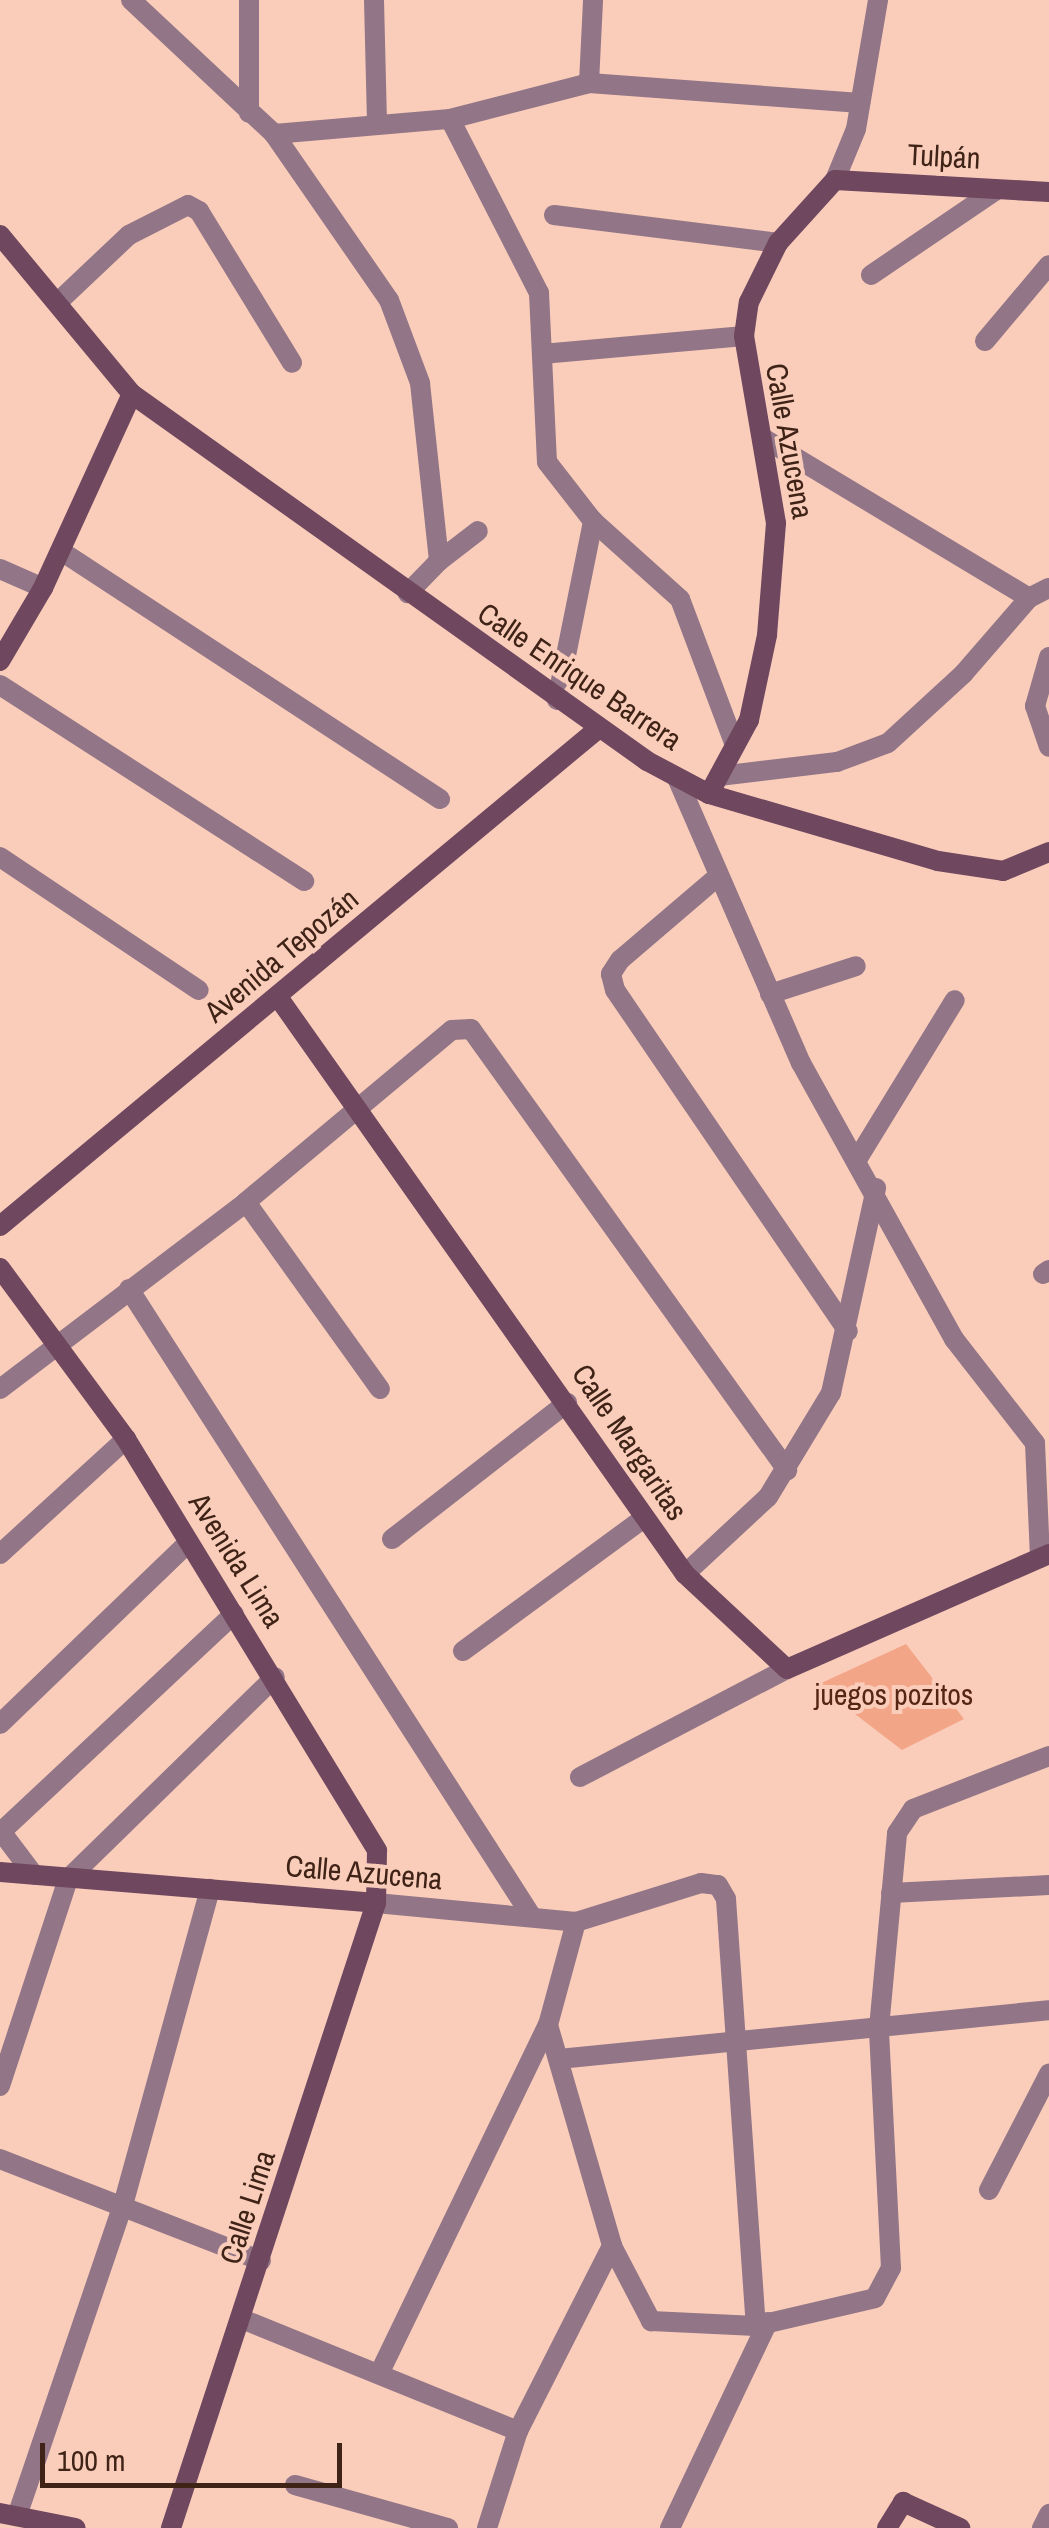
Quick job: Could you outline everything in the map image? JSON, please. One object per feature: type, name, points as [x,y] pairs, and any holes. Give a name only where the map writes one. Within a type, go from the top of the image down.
[{"type":"street","points":[[130,0],[274,134],[389,300],[420,383],[440,562]]},
{"type":"street","points":[[248,112],[249,0]]},
{"type":"street","points":[[374,0],[377,124]]},
{"type":"street","points":[[589,83],[593,0]]},
{"type":"street","name":"Calle Azucena","points":[[714,785],[750,720],[764,652],[776,547],[763,438],[744,336],[750,302],[778,243],[835,180],[848,156],[878,0]]},
{"type":"street","points":[[274,134],[450,119],[589,83],[860,103]]},
{"type":"street","points":[[450,119],[539,294],[547,462],[593,521],[680,599],[735,745]]},
{"type":"street","name":"Tulpán","points":[[835,180],[1049,192]]},
{"type":"street","points":[[871,275],[996,190]]},
{"type":"street","points":[[57,303],[129,235],[188,205],[199,211],[292,363]]},
{"type":"street","points":[[554,215],[778,243]]},
{"type":"street","name":"Calle Enrique Barrera","points":[[0,235],[132,394],[557,700],[677,778],[714,785],[964,866],[1003,871],[1049,852]]},
{"type":"street","points":[[985,341],[1049,265]]},
{"type":"street","points":[[542,354],[744,336]]},
{"type":"street","points":[[0,661],[43,588],[132,394]]},
{"type":"street","points":[[763,438],[1029,598]]},
{"type":"street","points":[[557,700],[593,521]]},
{"type":"street","points":[[408,594],[478,530]]},
{"type":"street","points":[[61,551],[440,799]]},
{"type":"street","points":[[0,569],[43,588]]},
{"type":"street","points":[[714,785],[837,762],[888,743],[924,715],[1029,598],[1049,588]]},
{"type":"street","points":[[1049,657],[1035,706],[1049,747]]},
{"type":"street","points":[[0,685],[304,881]]},
{"type":"street","name":"Avenida Tepozán","points":[[0,1226],[599,728]]},
{"type":"street","points":[[580,1777],[786,1670],[1044,1556],[1035,1442],[954,1340],[876,1188],[801,1063],[716,878],[677,778]]},
{"type":"street","points":[[0,857],[199,990]]},
{"type":"street","points":[[716,878],[620,960],[611,974],[615,990],[848,1330]]},
{"type":"street","points":[[770,994],[856,966]]},
{"type":"street","name":"Calle Margaritas","points":[[278,997],[685,1574],[786,1670]]},
{"type":"street","points":[[858,1158],[956,1000]]},
{"type":"street","points":[[0,1389],[59,1340],[246,1202],[452,1030],[471,1029],[787,1470]]},
{"type":"street","points":[[685,1574],[768,1497],[831,1393],[848,1330],[876,1188]]},
{"type":"street","points":[[246,1202],[380,1389]]},
{"type":"street","name":"Avenida Lima","points":[[0,1268],[59,1340],[126,1439],[371,1832],[378,1868],[376,1903]]},
{"type":"street","points":[[130,1290],[532,1917]]},
{"type":"street","points":[[392,1539],[567,1402]]},
{"type":"street","points":[[0,1554],[126,1439]]},
{"type":"street","points":[[463,1652],[644,1518]]},
{"type":"street","points":[[0,1724],[189,1542]]},
{"type":"street","points":[[34,1875],[1,1831],[234,1614]]},
{"type":"street","points":[[0,2086],[68,1879],[275,1677]]},
{"type":"street","points":[[548,2025],[612,2246],[651,2321],[762,2324],[875,2298],[886,2287],[891,2268],[879,2028],[897,1833],[913,1809],[1049,1756]]},
{"type":"street","name":"Calle Azucena","points":[[0,1872],[576,1922],[702,1883],[718,1884],[726,1900],[736,2046]]},
{"type":"street","points":[[891,1894],[1049,1885]]},
{"type":"street","points":[[71,2528],[9,2514],[123,2206],[210,1889]]},
{"type":"street","name":"Calle Lima","points":[[171,2528],[376,1903]]},
{"type":"street","points":[[379,2374],[548,2025],[576,1922]]},
{"type":"street","points":[[559,2060],[736,2046],[1049,2010]]},
{"type":"street","points":[[670,2528],[762,2324],[736,2046]]},
{"type":"street","points":[[989,2190],[1049,2074]]},
{"type":"street","points":[[0,2158],[261,2261]]},
{"type":"street","points":[[487,2528],[518,2431],[612,2246]]},
{"type":"street","points":[[242,2319],[518,2431]]},
{"type":"street","points":[[296,2485],[448,2528]]},
{"type":"street","points":[[886,2528],[903,2502],[960,2528]]},
{"type":"street","points":[[1042,2528],[1049,2514]]},
{"type":"green space","name":"juegos pozitos","points":[[906,1644],[964,1719],[902,1750],[817,1685]]}]
